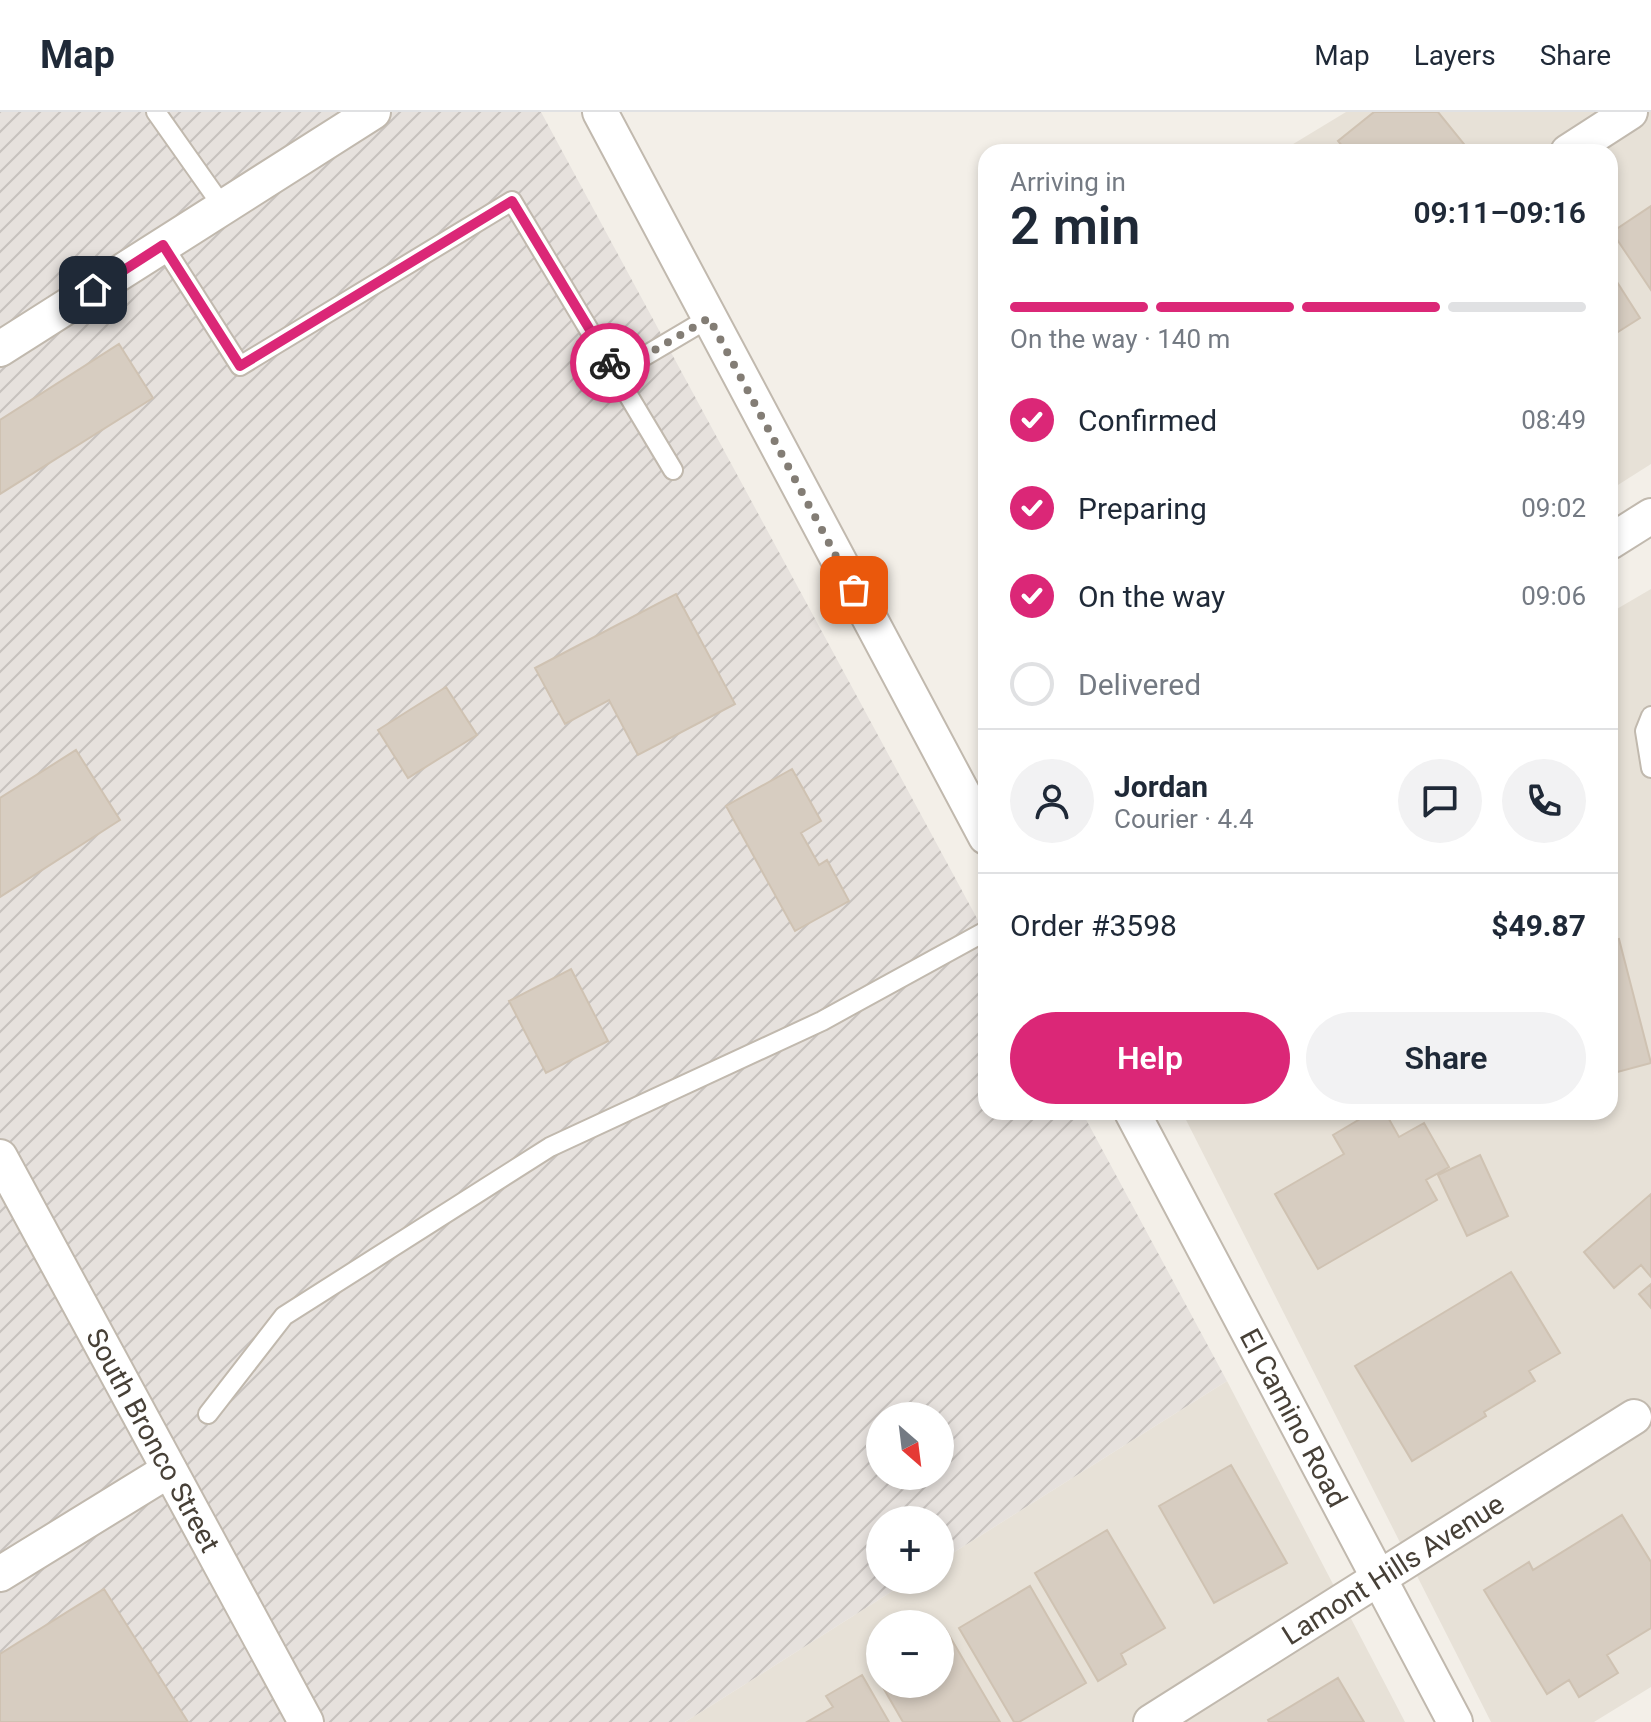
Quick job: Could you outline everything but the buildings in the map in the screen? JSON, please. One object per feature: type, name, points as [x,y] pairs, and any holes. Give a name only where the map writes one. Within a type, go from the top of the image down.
[{"type":"street","points":[[0,349],[373,112]]},
{"type":"street","points":[[600,112],[978,822]]},
{"type":"street","points":[[1580,144],[1630,112]]},
{"type":"street","points":[[1618,537],[1651,516]]},
{"type":"street","name":"El Camino Road","points":[[1136,1120],[1455,1722]]},
{"type":"street","name":"South Bronco Street","points":[[0,1157],[306,1722]]},
{"type":"street","name":"Lamont Hills Avenue","points":[[1151,1722],[1634,1417]]},
{"type":"street","points":[[0,1574],[169,1470]]},
{"type":"lane","points":[[156,112],[223,207]]},
{"type":"lane","points":[[163,245],[240,366],[512,201],[673,470]]},
{"type":"lane","points":[[616,373],[709,318]]},
{"type":"lane","points":[[1651,716],[1645,731],[1651,768]]},
{"type":"lane","points":[[208,1414],[284,1316],[550,1147],[822,1021],[978,935]]},
{"type":"shaded area","points":[[0,112],[541,112],[978,920],[978,1120],[1086,1120],[1227,1381],[954,1552],[954,1506],[866,1506],[866,1594],[888,1594],[685,1722],[0,1722]]},
{"type":"shaded area","points":[[1346,112],[1651,112],[1651,464],[1618,485],[1618,144],[1293,144]]},
{"type":"shaded area","points":[[1651,589],[1651,1687],[1594,1722],[1491,1722],[1186,1120],[1618,1120],[1618,608]]},
{"type":"shaded area","points":[[1227,1381],[1405,1722],[685,1722],[888,1594],[954,1594],[954,1552]]},
{"type":"way so far","points":[[610,363],[616,373],[709,318],[854,590]]},
{"type":"route","points":[[93,290],[163,245],[240,366],[512,201],[610,363]]}]
